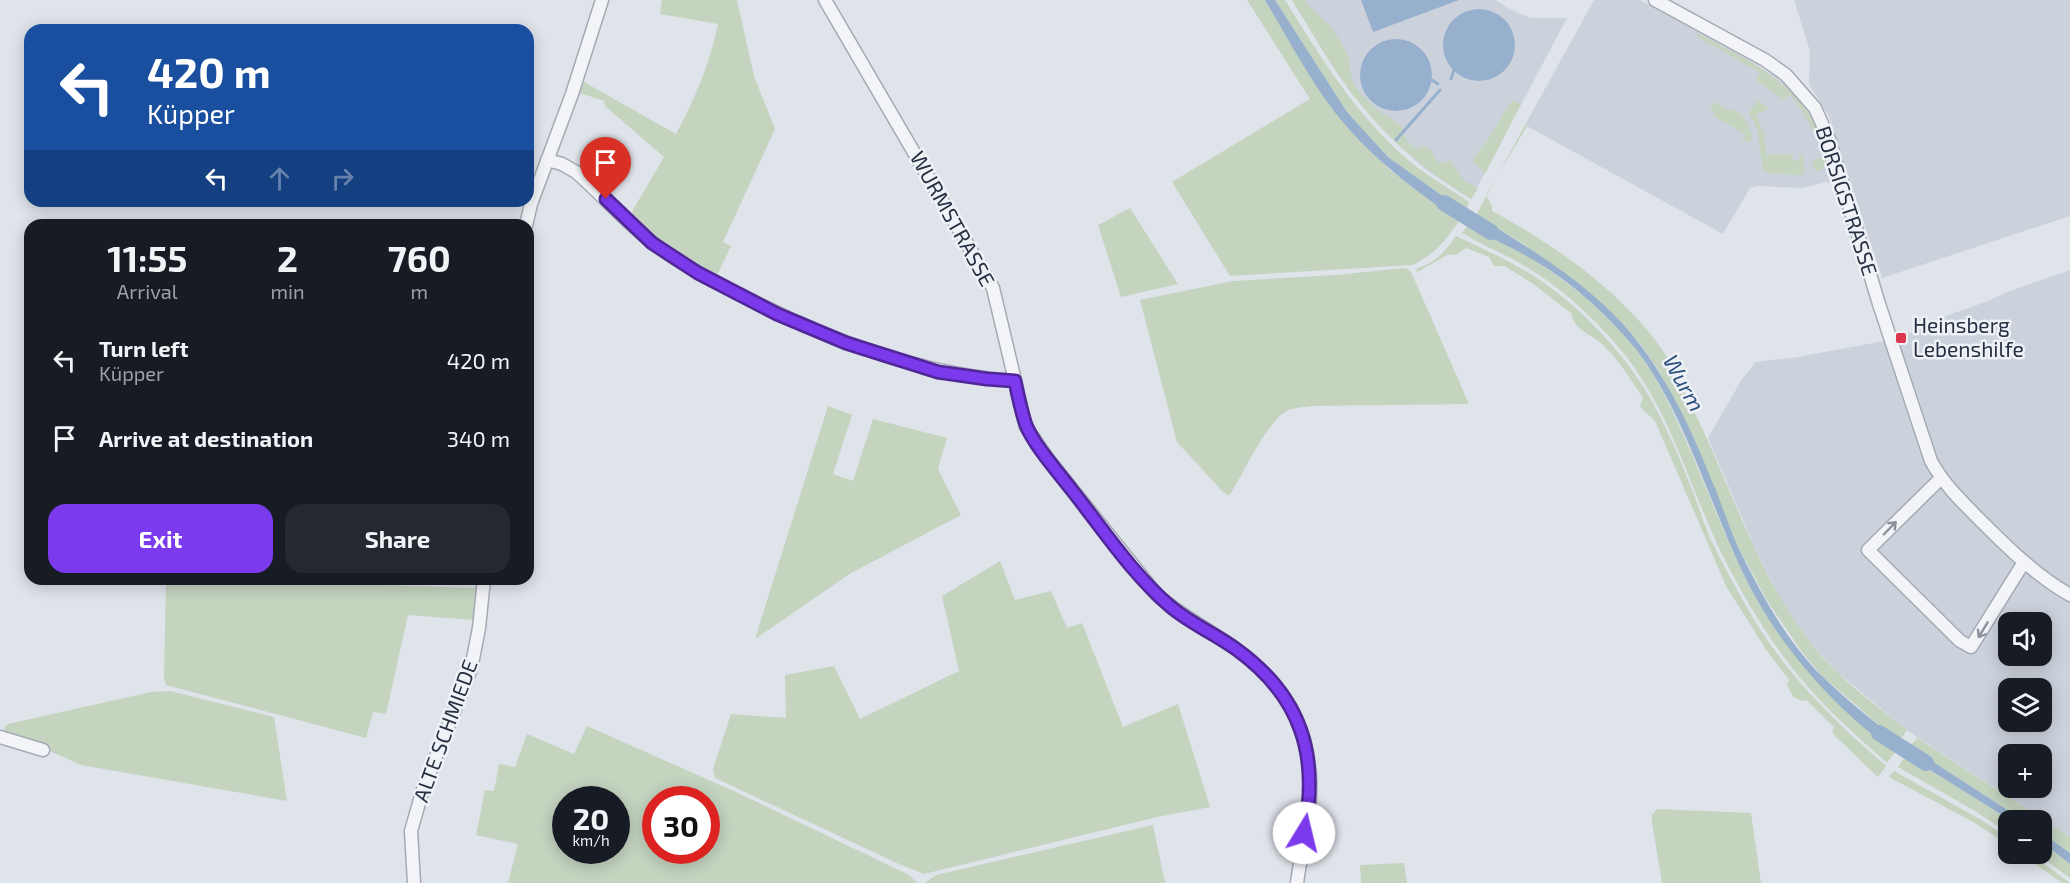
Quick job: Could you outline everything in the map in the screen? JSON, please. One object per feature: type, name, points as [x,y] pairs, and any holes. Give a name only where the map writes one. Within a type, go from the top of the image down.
[{"type":"street","points":[[534,196],[572,94],[602,0]]},
{"type":"street","name":"WURMSTRASSE","points":[[825,0],[993,288],[1026,427],[1048,459],[1141,577],[1174,609],[1236,649],[1256,665],[1280,690],[1291,710],[1301,729],[1309,757],[1310,777],[1309,812],[1300,854],[1297,883]]},
{"type":"street","name":"BORSIGSTRASSE","points":[[1655,0],[1765,60],[1786,75],[1815,108],[1828,139],[1924,442],[1940,479],[2024,562],[2070,595]]},
{"type":"street","points":[[547,160],[562,164],[576,172],[652,243],[698,273],[777,314],[846,343],[938,372],[1015,381]]},
{"type":"street","points":[[1940,479],[1868,550],[1960,641],[1971,647],[1974,644],[2024,562]]},
{"type":"street","name":"ALTE SCHMIEDE","points":[[414,883],[411,831],[423,789],[471,669],[479,628],[483,585]]},
{"type":"street","points":[[0,737],[43,750]]},
{"type":"shaded area","points":[[1292,0],[1496,0],[1530,18],[1567,18],[1471,199],[1426,170],[1392,139],[1358,101],[1337,72]]},
{"type":"shaded area","points":[[1594,0],[1640,0],[1754,63],[1781,81],[1792,90],[1817,124],[1836,186],[1826,182],[1802,188],[1758,186],[1750,188],[1723,234],[1525,125]]},
{"type":"shaded area","points":[[1794,0],[2070,0],[2070,216],[1882,278],[1829,116],[1809,84],[1810,51]]},
{"type":"shaded area","points":[[2070,270],[2070,837],[2052,825],[2052,810],[2029,810],[2010,798],[2052,798],[2052,744],[1998,744],[1998,790],[1909,732],[1836,671],[1808,640],[1782,602],[1756,551],[1708,438],[1742,379],[1756,362],[1885,341],[1943,322],[1946,316]]},
{"type":"green space","points":[[662,0],[737,0],[754,76],[775,129],[723,242],[731,246],[717,275],[661,240],[630,215],[664,157],[605,106],[604,101],[580,93],[584,82],[676,134],[701,80],[718,24],[660,14]]},
{"type":"green space","points":[[1247,0],[1265,0],[1346,126],[1391,171],[1459,221],[1444,241],[1428,256],[1413,265],[1230,276],[1172,182],[1310,99]]},
{"type":"green space","points":[[1275,0],[1285,0],[1340,85],[1389,143],[1415,166],[1469,202],[1465,212],[1388,157],[1347,112]]},
{"type":"green space","points":[[1292,0],[1305,0],[1332,29],[1348,56],[1354,84],[1369,103],[1397,123],[1412,146],[1418,149],[1423,146],[1428,148],[1436,161],[1440,163],[1451,160],[1464,181],[1478,189],[1471,199],[1410,155],[1369,115],[1339,76]]},
{"type":"green space","points":[[1698,33],[1754,64],[1787,89],[1802,104],[1822,141],[1828,164],[1819,171],[1815,170],[1812,161],[1823,156],[1810,124],[1790,95],[1783,100],[1756,80],[1760,73],[1696,36]]},
{"type":"green space","points":[[1757,100],[1769,109],[1756,115],[1764,133],[1766,154],[1792,154],[1793,160],[1799,161],[1800,154],[1803,156],[1805,175],[1773,174],[1763,170],[1757,129],[1749,113]]},
{"type":"green space","points":[[1513,101],[1521,104],[1485,174],[1472,160]]},
{"type":"green space","points":[[1714,102],[1728,110],[1737,111],[1745,119],[1752,135],[1750,142],[1742,140],[1745,134],[1713,116],[1714,113],[1710,110]]},
{"type":"green space","points":[[1525,125],[1527,126],[1497,176]]},
{"type":"green space","points":[[1486,196],[1492,206],[1492,211],[1539,238],[1608,290],[1647,330],[1663,351],[1706,436],[1744,526],[1772,584],[1807,638],[1829,664],[1907,730],[1899,742],[1822,676],[1802,652],[1768,602],[1737,545],[1692,435],[1660,373],[1641,345],[1613,314],[1525,245],[1483,219],[1475,217]]},
{"type":"green space","points":[[1130,208],[1178,284],[1121,297],[1098,225]]},
{"type":"green space","points":[[1468,225],[1524,254],[1560,278],[1600,311],[1635,348],[1652,372],[1673,411],[1729,543],[1772,624],[1808,671],[1829,693],[1895,752],[1887,763],[1813,692],[1791,667],[1760,622],[1724,558],[1656,403],[1642,378],[1625,355],[1603,329],[1551,283],[1462,233]]},
{"type":"green space","points":[[1456,236],[1511,263],[1546,284],[1580,312],[1625,361],[1661,418],[1710,538],[1753,618],[1797,679],[1886,766],[1878,777],[1834,735],[1832,731],[1834,727],[1806,700],[1802,701],[1793,697],[1787,685],[1789,680],[1767,651],[1726,586],[1656,423],[1640,406],[1643,398],[1621,365],[1607,349],[1577,326],[1572,314],[1532,283],[1504,266],[1494,266],[1489,257],[1466,248],[1457,254],[1447,255],[1416,273],[1417,268],[1429,264],[1440,256]]},
{"type":"green space","points":[[1404,268],[1412,274],[1469,404],[1313,406],[1291,409],[1277,418],[1229,496],[1222,491],[1177,442],[1140,300],[1233,281],[1336,275]]},
{"type":"green space","points":[[828,406],[852,415],[833,474],[853,481],[873,419],[947,438],[938,469],[961,515],[851,573],[755,639]]},
{"type":"green space","points":[[1000,561],[1015,600],[1051,591],[1067,628],[1082,623],[1123,727],[1178,704],[1210,807],[1157,817],[924,874],[715,778],[713,769],[731,714],[786,718],[785,675],[834,666],[860,719],[959,671],[942,596]]},
{"type":"green space","points":[[166,585],[376,585],[478,588],[474,620],[408,615],[386,714],[373,712],[366,738],[166,685],[164,677]]},
{"type":"green space","points":[[170,691],[274,717],[287,801],[81,765],[6,734],[4,728],[8,724],[151,692]]},
{"type":"green space","points":[[587,726],[736,792],[909,875],[917,883],[508,883],[518,844],[476,835],[485,790],[494,791],[499,764],[515,767],[527,734],[574,754]]},
{"type":"green space","points":[[1917,738],[1998,790],[1998,798],[2010,798],[2028,810],[2008,810],[1910,747]]},
{"type":"green space","points":[[1906,755],[1998,812],[1998,826],[1975,811],[1898,767]]},
{"type":"green space","points":[[1894,771],[1983,821],[1998,831],[1998,838],[1973,822],[1889,777]]},
{"type":"green space","points":[[1657,809],[1751,813],[1761,883],[1662,883],[1652,822],[1652,815]]},
{"type":"green space","points":[[1153,825],[1165,883],[925,883],[936,875]]},
{"type":"green space","points":[[2052,825],[2070,837],[2070,853],[2052,840]]},
{"type":"green space","points":[[2052,850],[2070,864],[2070,878],[2051,864]]},
{"type":"green space","points":[[1404,863],[1407,883],[1361,883],[1360,865]]},
{"type":"green space","points":[[2035,864],[2044,864],[2070,883],[2062,883]]},
{"type":"water","points":[[1265,0],[1275,0],[1347,112],[1388,157],[1465,212],[1459,221],[1414,189],[1359,141],[1313,81]]},
{"type":"water","points":[[1361,0],[1459,0],[1373,32]]},
{"type":"water","points":[[1479,9],[1499,15],[1509,25],[1515,45],[1509,65],[1499,75],[1479,81],[1459,75],[1449,65],[1443,45],[1449,25],[1459,15]]},
{"type":"water","points":[[1396,39],[1416,45],[1426,55],[1432,75],[1426,95],[1416,105],[1396,111],[1376,105],[1366,95],[1360,75],[1366,55],[1376,45]]},
{"type":"water","points":[[1475,217],[1483,219],[1568,275],[1607,308],[1641,346],[1662,377],[1689,427],[1738,547],[1785,632],[1822,676],[1899,742],[1895,752],[1839,705],[1807,671],[1765,614],[1743,573],[1681,427],[1652,372],[1635,348],[1612,322],[1572,286],[1521,253],[1468,225]]},
{"type":"water","points":[[1910,747],[2008,810],[1998,810],[1998,812],[1906,755]]},
{"type":"water","points":[[2052,840],[2070,853],[2070,864],[2052,850]]},
{"type":"waterway","points":[[1451,79],[1454,70]]},
{"type":"waterway","points":[[1432,80],[1438,84]]},
{"type":"waterway","points":[[1396,140],[1440,90]]},
{"type":"waterway","name":"Wurm","points":[[1444,203],[1491,232]]},
{"type":"waterway","name":"Wurm","points":[[1879,733],[1926,763]]},
{"type":"place","name":"Heinsberg Lebenshilfe","points":[[1901,338]]},
{"type":"route","points":[[606,199],[652,243],[698,273],[777,314],[846,343],[938,372],[1015,381],[1026,427],[1048,459],[1141,577],[1174,609],[1236,649],[1256,665],[1280,690],[1301,729],[1309,757],[1309,812],[1304,833]]}]
